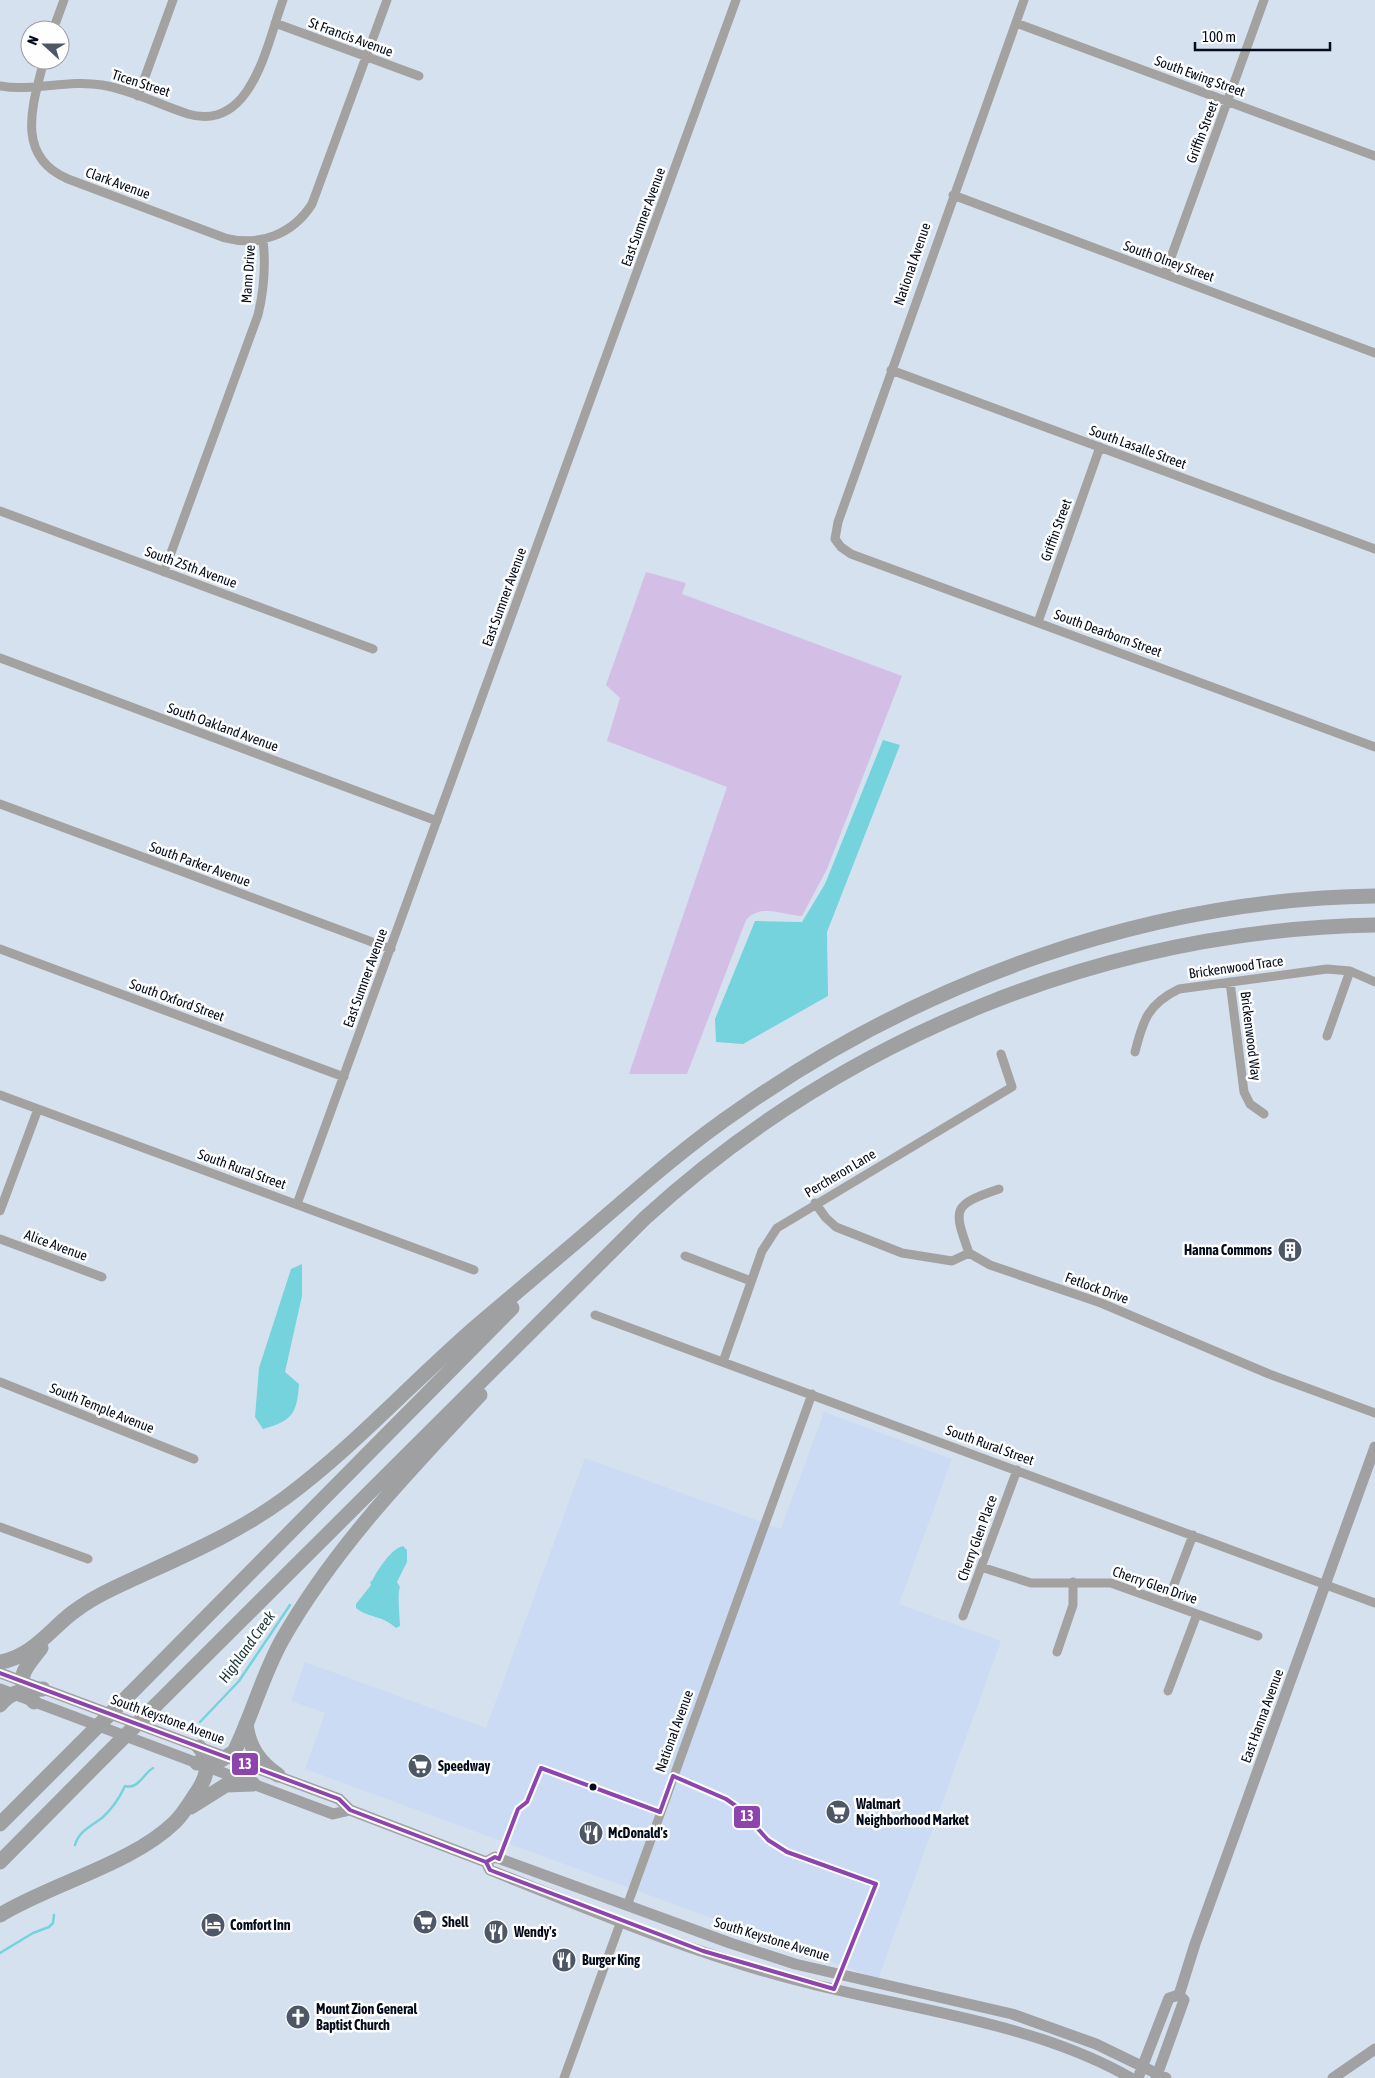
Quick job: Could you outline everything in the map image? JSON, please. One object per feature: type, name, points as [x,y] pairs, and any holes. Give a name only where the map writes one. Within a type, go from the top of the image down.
[{"type":"highway","points":[[0,1662],[24,1654],[70,1614],[94,1598],[215,1542],[282,1500],[318,1472],[474,1328],[581,1238],[653,1174],[741,1107],[853,1039],[941,996],[1045,955],[1165,922],[1271,902],[1304,898],[1375,896]]},
{"type":"highway","points":[[0,1862],[600,1262],[680,1188],[768,1120],[861,1062],[963,1013],[1057,978],[1168,948],[1286,929],[1375,925]]},
{"type":"highway","points":[[0,1824],[581,1238]]},
{"type":"highway","points":[[203,1764],[227,1757],[234,1752],[263,1679],[286,1634],[318,1582],[349,1540],[381,1501],[600,1262]]},
{"type":"highway","points":[[0,1705],[15,1689],[24,1669],[41,1648],[49,1634]]},
{"type":"highway","points":[[15,1689],[43,1689]]},
{"type":"highway","points":[[15,1689],[34,1702]]},
{"type":"highway","points":[[246,1723],[248,1740],[252,1748],[262,1764],[278,1775]]},
{"type":"highway","points":[[184,1812],[203,1783],[204,1753],[199,1747]]},
{"type":"highway","points":[[0,1915],[41,1893],[138,1850],[158,1836],[184,1812],[226,1786],[253,1784]]},
{"type":"main road","name":"East Hanna Avenue","points":[[1179,1995],[1198,1935],[1375,1447]]},
{"type":"main road","points":[[0,1672],[15,1689]]},
{"type":"main road","name":"South Keystone Avenue","points":[[43,1689],[339,1799],[350,1810],[486,1862],[490,1870],[622,1921],[756,1968],[809,1983],[1017,2032],[1095,2061],[1130,2078]]},
{"type":"main road","name":"South Keystone Avenue","points":[[34,1702],[334,1814],[350,1810]]},
{"type":"main road","name":"South Keystone Avenue","points":[[486,1862],[495,1857],[730,1944],[795,1964],[1012,2014],[1096,2044],[1160,2076]]},
{"type":"main road","name":"National Avenue","points":[[622,1921],[627,1906]]},
{"type":"main road","points":[[886,2001],[889,1985]]},
{"type":"main road","name":"East Hanna Avenue","points":[[1138,2078],[1169,1998],[1179,1995]]},
{"type":"main road","name":"East Hanna Avenue","points":[[1160,2076],[1184,2000],[1179,1995]]},
{"type":"main road","points":[[1333,2078],[1375,2049]]},
{"type":"street","points":[[57,20],[64,0]]},
{"type":"street","points":[[138,96],[173,0]]},
{"type":"street","points":[[274,23],[283,0]]},
{"type":"street","name":"Mann Drive","points":[[164,572],[258,315],[264,291],[263,240],[279,235],[293,226],[312,204],[387,0]]},
{"type":"street","name":"East Sumner Avenue","points":[[298,1204],[736,0]]},
{"type":"street","name":"National Avenue","points":[[835,540],[835,529],[1024,0]]},
{"type":"street","name":"Griffin Street","points":[[1165,274],[1264,0]]},
{"type":"street","name":"Ticen Street","points":[[0,86],[22,88],[60,83],[90,83],[110,86],[190,115],[203,117],[224,113],[239,104],[252,87],[274,23]]},
{"type":"street","name":"St Francis Avenue","points":[[274,23],[419,76]]},
{"type":"street","name":"South Ewing Street","points":[[1016,23],[1375,156]]},
{"type":"street","name":"Clark Avenue","points":[[42,70],[31,113],[31,134],[40,157],[57,173],[226,238],[244,241],[263,240]]},
{"type":"street","name":"South Olney Street","points":[[953,195],[1375,353]]},
{"type":"street","name":"South Lasalle Street","points":[[891,370],[1375,549]]},
{"type":"street","name":"Griffin Street","points":[[1038,622],[1100,447]]},
{"type":"street","name":"South 25th Avenue","points":[[0,511],[373,649]]},
{"type":"street","name":"South Dearborn Street","points":[[835,540],[851,554],[1375,747]]},
{"type":"street","name":"South Oakland Avenue","points":[[0,658],[436,821]]},
{"type":"street","name":"South Parker Avenue","points":[[0,804],[390,949]]},
{"type":"street","name":"South Oxford Street","points":[[0,949],[344,1076]]},
{"type":"street","name":"Brickenwood Trace","points":[[1135,1052],[1141,1026],[1147,1015],[1164,997],[1187,988],[1327,969],[1350,971],[1375,982]]},
{"type":"street","points":[[1327,1036],[1350,971]]},
{"type":"street","name":"Brickenwood Way","points":[[1230,982],[1244,1092],[1250,1104],[1264,1114]]},
{"type":"street","name":"Percheron Lane","points":[[724,1362],[762,1251],[777,1228],[815,1203],[1012,1087],[1001,1054]]},
{"type":"street","name":"South Rural Street","points":[[0,1095],[474,1270]]},
{"type":"street","points":[[0,1211],[38,1109]]},
{"type":"street","points":[[815,1203],[826,1218],[836,1227],[902,1253],[952,1261],[969,1254],[958,1226],[960,1209],[968,1200],[999,1190]]},
{"type":"street","name":"Alice Avenue","points":[[0,1239],[102,1277]]},
{"type":"street","name":"Fetlock Drive","points":[[969,1254],[990,1265],[1101,1303],[1269,1374],[1375,1413]]},
{"type":"street","points":[[685,1256],[751,1281]]},
{"type":"street","name":"South Rural Street","points":[[595,1315],[1375,1603]]},
{"type":"street","name":"South Temple Avenue","points":[[0,1382],[194,1460]]},
{"type":"street","name":"National Avenue","points":[[627,1906],[812,1394]]},
{"type":"street","name":"Cherry Glen Place","points":[[963,1616],[1017,1470]]},
{"type":"street","points":[[0,1527],[88,1559]]},
{"type":"street","points":[[1168,1603],[1193,1535]]},
{"type":"street","name":"Cherry Glen Drive","points":[[981,1567],[1025,1582],[1107,1582],[1258,1636]]},
{"type":"street","points":[[1057,1652],[1073,1605],[1073,1582]]},
{"type":"street","points":[[1168,1691],[1197,1614]]},
{"type":"street","name":"National Avenue","points":[[564,2078],[622,1921]]},
{"type":"shaded area","points":[[646,572],[686,583],[682,594],[902,676],[827,869],[802,916],[765,911],[758,912],[746,920],[687,1074],[629,1074],[727,787],[607,741],[620,698],[606,685]]},
{"type":"shaded area","points":[[824,1412],[952,1459],[899,1604],[1001,1641],[878,1979],[305,1769],[325,1713],[291,1701],[305,1662],[486,1728],[585,1458],[781,1529]]},
{"type":"water","points":[[883,740],[900,745],[827,932],[828,996],[743,1044],[716,1042],[715,1019],[755,921],[802,922],[825,884]]},
{"type":"water","points":[[302,1264],[302,1296],[285,1372],[299,1384],[297,1403],[287,1419],[263,1429],[255,1417],[259,1368],[291,1269]]},
{"type":"water","points":[[403,1546],[407,1550],[407,1562],[397,1582],[400,1587],[400,1626],[396,1628],[386,1621],[365,1614],[356,1608],[356,1604],[371,1585],[370,1582],[385,1560],[394,1551]]},
{"type":"waterway","name":"Highland Creek","points":[[200,1722],[239,1681],[290,1605]]},
{"type":"waterway","name":"Highland Creek","points":[[75,1845],[79,1836],[109,1811],[125,1786],[130,1787],[137,1784],[153,1768]]},
{"type":"waterway","name":"Highland Creek","points":[[0,1953],[33,1933],[49,1927],[53,1923],[54,1915]]},
{"type":"transit line","name":"13","points":[[0,1673],[339,1799],[350,1810],[486,1862]]},
{"type":"transit line","name":"13","points":[[541,1768],[660,1812],[673,1776],[726,1799],[739,1808],[768,1840],[787,1852],[876,1884],[834,1989],[703,1951],[490,1870],[486,1862],[495,1857],[499,1859],[518,1809],[527,1802],[541,1768]]},
{"type":"place","name":"Hanna Commons","points":[[1290,1250]]},
{"type":"place","name":"Speedway","points":[[420,1766]]},
{"type":"place","name":"Walmart Neighborhood Market","points":[[838,1812]]},
{"type":"place","name":"McDonald's","points":[[591,1833]]},
{"type":"place","name":"Shell","points":[[425,1922]]},
{"type":"place","name":"Comfort Inn","points":[[213,1925]]},
{"type":"place","name":"Wendy's","points":[[496,1932]]},
{"type":"place","name":"Burger King","points":[[564,1960]]},
{"type":"place","name":"Mount Zion General Baptist Church","points":[[298,2017]]}]
